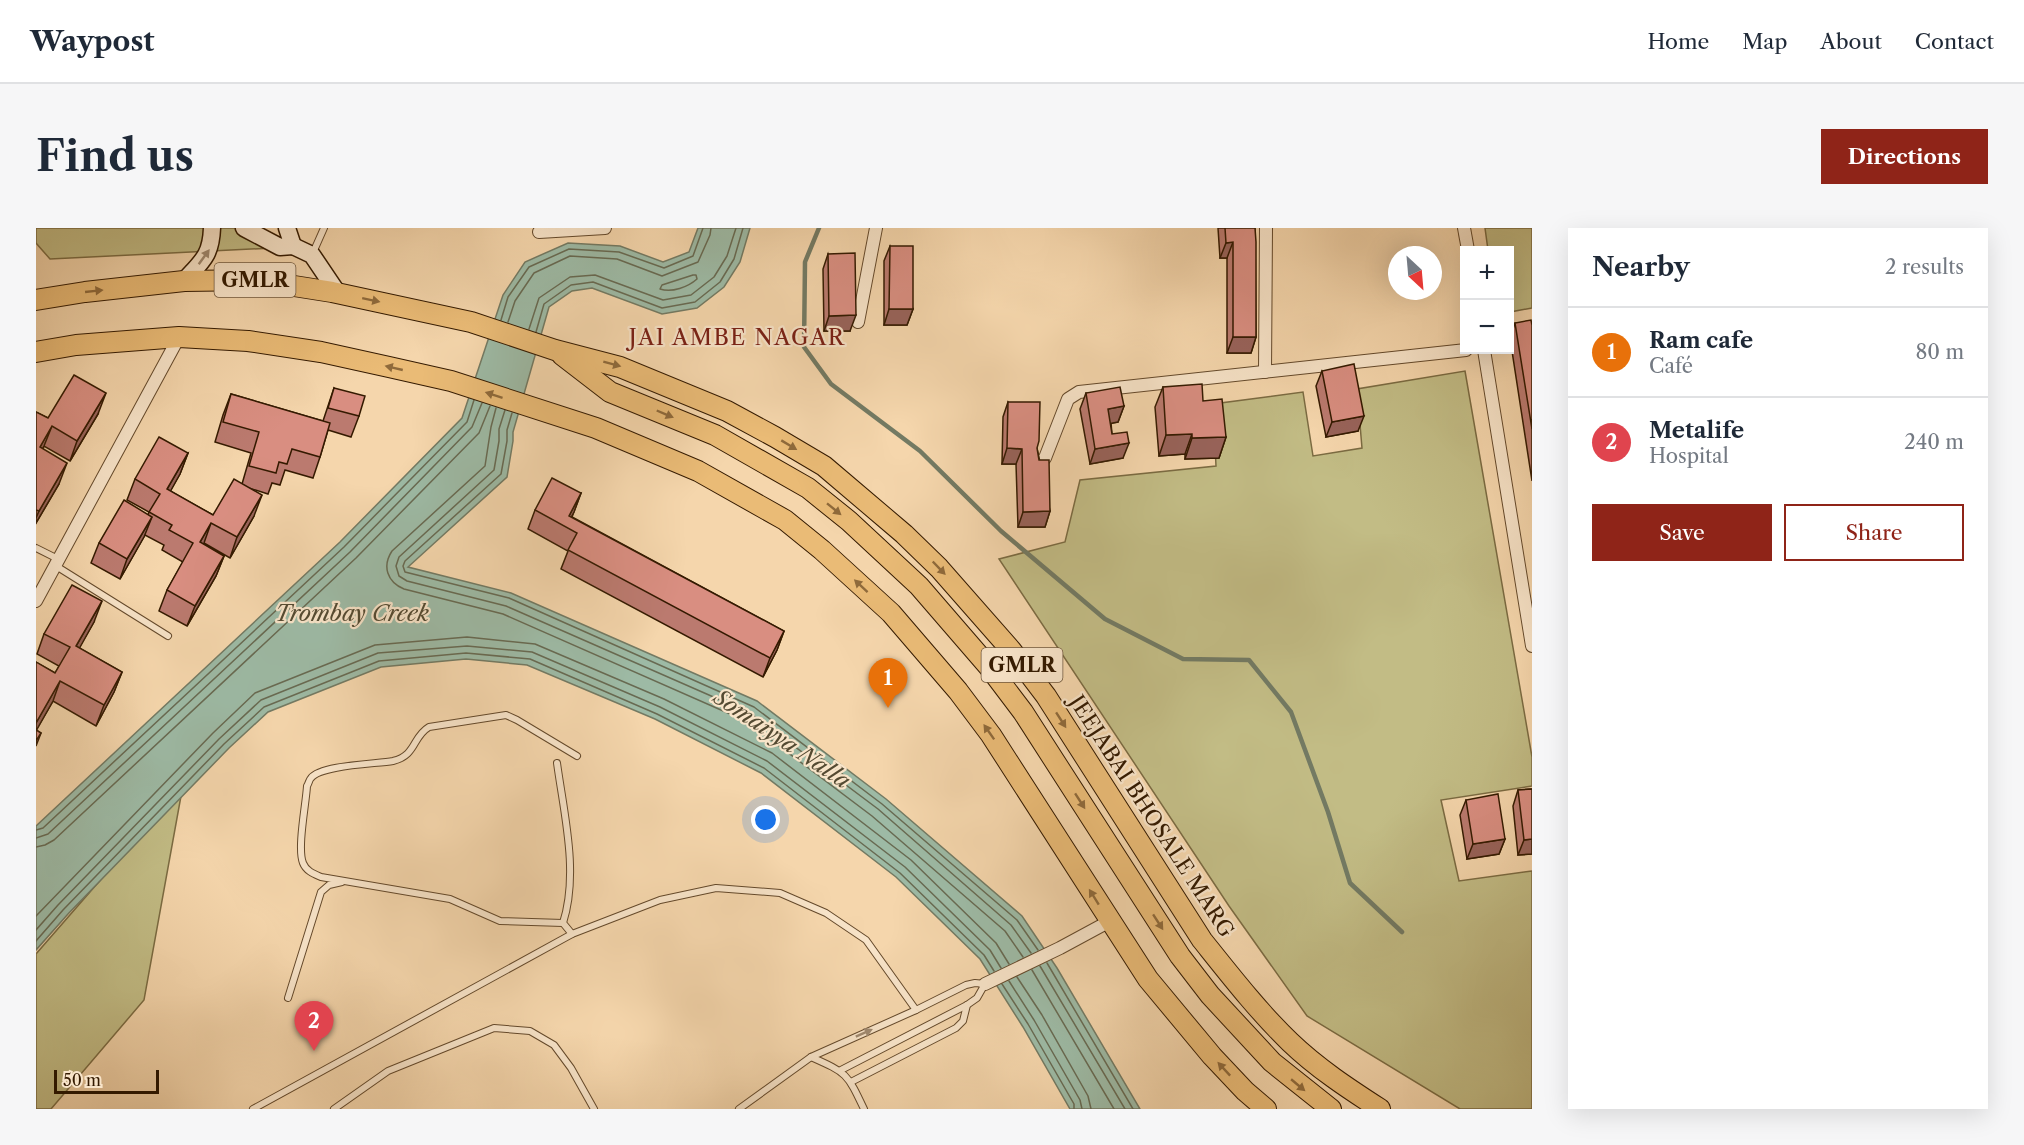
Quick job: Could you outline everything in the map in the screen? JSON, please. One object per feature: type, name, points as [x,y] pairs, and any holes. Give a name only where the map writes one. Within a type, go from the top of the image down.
[{"type":"highway","name":"GMLR","points":[[36,300],[84,292],[184,281],[256,280],[337,292],[471,322],[555,350]]},
{"type":"highway","name":"GMLR","points":[[36,352],[76,345],[179,337],[248,341],[321,352],[451,381],[596,428],[648,449],[698,471],[785,520],[891,613],[958,691],[991,735],[1148,979],[1180,1020],[1245,1091],[1266,1109]]},
{"type":"highway","points":[[555,350],[610,392],[715,435],[808,488],[919,586],[996,676],[1023,712],[1180,956],[1210,995],[1272,1062],[1331,1109]]},
{"type":"highway","name":"JEEJABAI BHOSALE MARG","points":[[555,350],[620,367],[727,411],[824,466],[904,534],[975,608],[1046,696],[1202,940],[1231,978],[1291,1043],[1324,1070],[1380,1109]]},
{"type":"main road","points":[[184,281],[212,246],[212,228]]},
{"type":"main road","points":[[244,228],[280,247],[293,246],[312,255],[337,292]]},
{"type":"main road","points":[[287,228],[293,246]]},
{"type":"street","points":[[539,232],[605,228]]},
{"type":"street","points":[[858,322],[876,228]]},
{"type":"street","points":[[1265,372],[1266,228]]},
{"type":"street","points":[[1464,228],[1467,246]]},
{"type":"street","points":[[36,601],[179,337]]},
{"type":"street","points":[[1039,463],[1045,458],[1068,399],[1079,392],[1460,351]]},
{"type":"street","points":[[1485,354],[1532,646]]},
{"type":"street","points":[[988,983],[1110,921]]},
{"type":"lane","points":[[312,255],[324,228]]},
{"type":"lane","points":[[36,548],[168,636]]},
{"type":"lane","points":[[573,934],[563,923],[500,921],[450,898],[346,881],[312,873],[303,865],[301,853],[307,786],[311,777],[321,771],[392,761],[405,757],[414,748],[421,732],[429,728],[506,716],[518,720],[577,756]]},
{"type":"lane","points":[[558,763],[569,860],[568,908],[563,923]]},
{"type":"lane","points":[[288,999],[321,892],[329,885],[346,881]]},
{"type":"lane","points":[[253,1109],[573,934],[660,900],[716,888],[780,893],[826,913],[866,940],[916,1010]]},
{"type":"lane","points":[[739,1109],[811,1057],[966,985],[988,983]]},
{"type":"lane","points":[[841,1070],[967,1005],[977,998],[988,983]]},
{"type":"lane","points":[[851,1082],[956,1029],[963,1020],[967,1005]]},
{"type":"lane","points":[[334,1109],[388,1071],[494,1028],[530,1031],[554,1045],[571,1068],[594,1109]]},
{"type":"lane","points":[[811,1057],[841,1070],[851,1082],[864,1109]]},
{"type":"shaded area","points":[[36,228],[253,228],[272,248],[50,259],[36,243]]},
{"type":"shaded area","points":[[1485,228],[1532,228],[1532,308],[1514,311],[1514,246],[1487,246]]},
{"type":"shaded area","points":[[1465,371],[1532,757],[1532,786],[1441,800],[1459,881],[1532,871],[1532,1109],[1460,1109],[1307,1016],[1229,906],[999,559],[1065,542],[1080,480],[1216,466],[1213,404],[1303,392],[1313,456],[1362,448],[1357,389]]},
{"type":"shaded area","points":[[183,785],[144,1000],[51,1109],[36,1109],[36,954]]},
{"type":"water","name":"Trombay Creek","points":[[698,228],[750,228],[740,262],[724,287],[697,308],[662,314],[592,288],[572,291],[549,307],[513,432],[507,477],[408,567],[511,593],[757,701],[886,799],[1022,916],[1057,968],[1140,1109],[1070,1109],[1023,1027],[980,959],[896,877],[761,773],[655,719],[527,665],[466,659],[381,667],[268,712],[229,748],[36,950],[36,826],[340,542],[462,418],[503,295],[525,262],[568,243],[620,246],[663,262],[689,252]]},
{"type":"building","points":[[1225,228],[1255,228],[1256,337],[1233,337],[1233,242],[1226,243]]},
{"type":"building","points":[[890,246],[913,246],[913,309],[889,309]]},
{"type":"building","points":[[855,253],[856,315],[829,316],[828,254]]},
{"type":"building","points":[[1531,320],[1532,325],[1532,429],[1515,323]]},
{"type":"building","points":[[1354,364],[1364,416],[1332,422],[1322,371]]},
{"type":"building","points":[[74,375],[106,393],[77,441],[52,426],[40,447],[67,463],[39,511],[36,510],[36,412],[48,418]]},
{"type":"building","points":[[1202,384],[1203,401],[1222,399],[1226,437],[1192,438],[1192,434],[1166,435],[1163,387]]},
{"type":"building","points":[[1120,387],[1124,406],[1108,409],[1112,434],[1127,432],[1129,443],[1095,449],[1086,393]]},
{"type":"building","points":[[334,388],[365,396],[359,416],[328,408]]},
{"type":"building","points":[[231,394],[330,423],[320,457],[292,449],[287,464],[279,462],[276,473],[249,466],[259,432],[223,422]]},
{"type":"building","points":[[1008,402],[1040,402],[1037,448],[1039,460],[1049,460],[1050,511],[1023,512],[1022,449],[1007,448]]},
{"type":"building","points":[[159,437],[188,453],[167,489],[213,515],[234,479],[262,495],[237,537],[211,523],[200,542],[224,556],[195,606],[167,590],[193,543],[169,530],[172,525],[149,512],[160,494],[135,479]]},
{"type":"building","points":[[552,478],[581,493],[569,516],[784,631],[770,658],[568,550],[577,533],[535,510]]},
{"type":"building","points":[[124,500],[152,517],[127,559],[99,543]]},
{"type":"building","points":[[72,585],[102,601],[76,646],[122,672],[104,705],[60,681],[36,723],[36,662],[55,673],[70,647],[44,634]]},
{"type":"building","points":[[36,730],[41,733],[36,741]]},
{"type":"building","points":[[1532,789],[1532,839],[1524,840],[1518,790]]},
{"type":"building","points":[[1498,794],[1505,839],[1473,844],[1466,800]]},
{"type":"waterway","points":[[819,228],[805,262],[804,347],[831,384],[920,451],[1001,531],[1105,619],[1183,659],[1249,660],[1291,712],[1328,812],[1350,883],[1402,932]]},
{"type":"place","name":"Ram cafe","points":[[888,708]]},
{"type":"place","name":"Metalife","points":[[314,1051]]},
{"type":"district","name":"JAI AMBE NAGAR","points":[[737,337]]},
{"type":"water label","name":"Somaiyya Nalla","points":[[782,739]]}]
